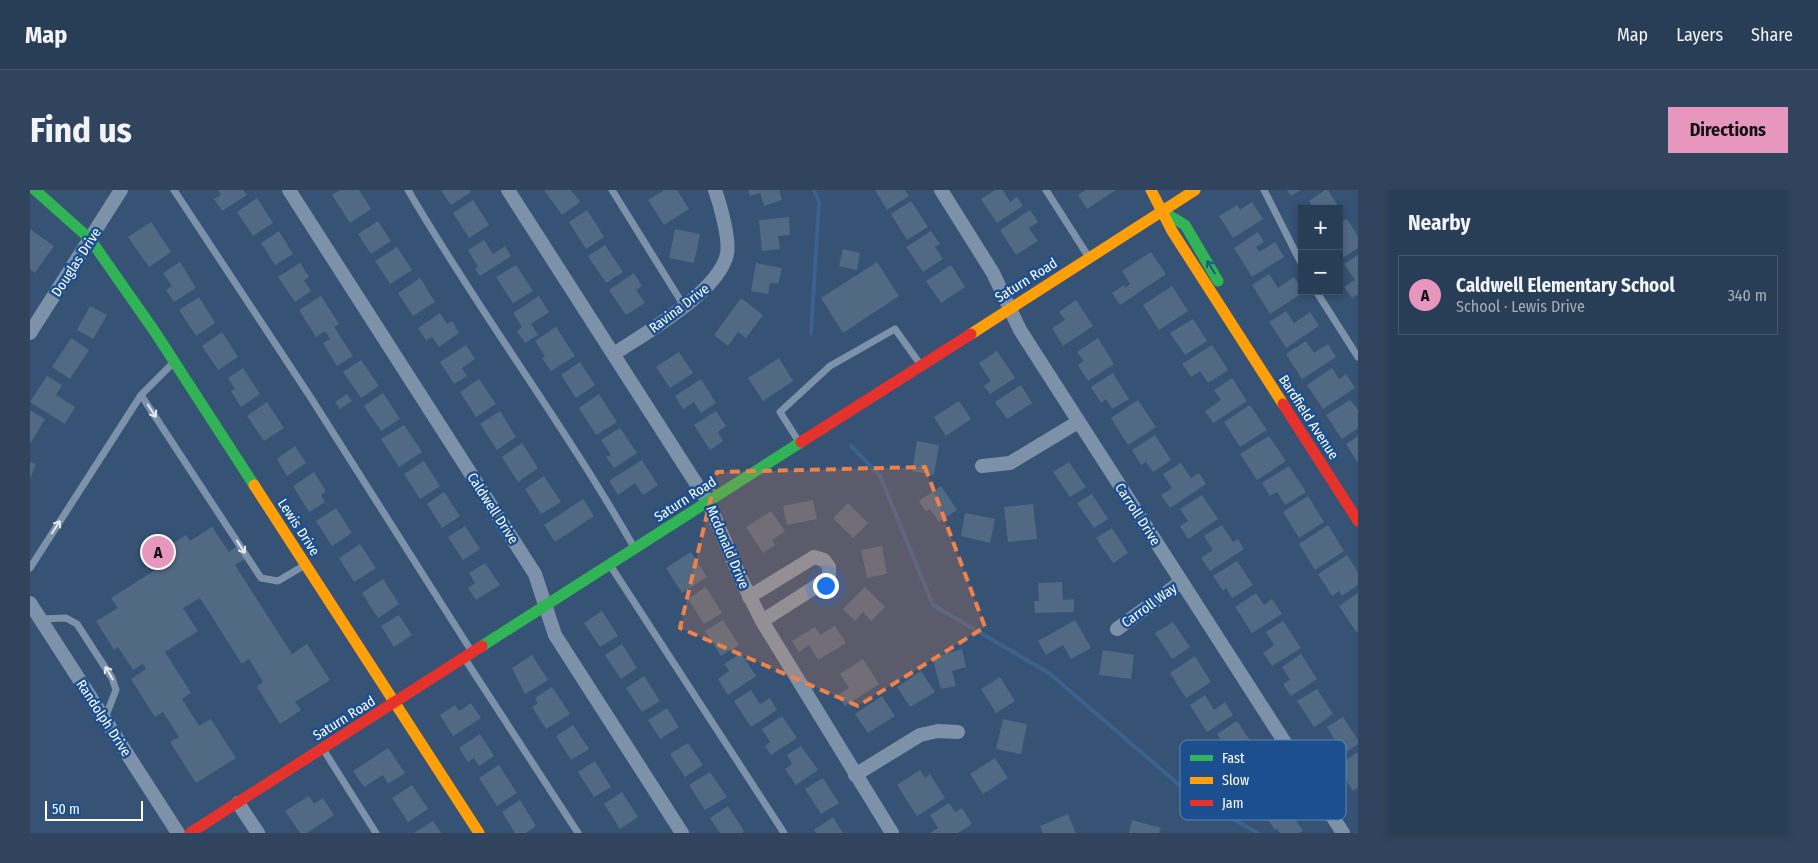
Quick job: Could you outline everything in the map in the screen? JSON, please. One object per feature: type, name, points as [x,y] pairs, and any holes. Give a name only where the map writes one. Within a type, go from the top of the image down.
[{"type":"street","name":"Lewis Drive","points":[[35,190],[90,239],[174,362],[479,833]]},
{"type":"street","name":"Douglas Drive","points":[[30,333],[121,190]]},
{"type":"street","name":"Caldwell Drive","points":[[289,190],[535,574],[555,635],[682,833]]},
{"type":"street","name":"Mcdonald Drive","points":[[508,190],[708,502],[749,597],[762,621],[854,774],[892,833]]},
{"type":"street","name":"Ravina Drive","points":[[614,354],[684,306],[712,282],[727,254],[724,228],[715,190]]},
{"type":"street","name":"Carroll Drive","points":[[941,190],[993,273],[1020,330],[1283,740]]},
{"type":"street","name":"Bardfield Avenue","points":[[1151,190],[1172,231],[1358,522]]},
{"type":"street","name":"Saturn Road","points":[[190,833],[395,704],[799,442],[1195,190]]},
{"type":"street","points":[[982,466],[1010,463],[1078,422]]},
{"type":"street","points":[[749,597],[814,557],[824,560],[829,566],[829,578],[762,621]]},
{"type":"street","name":"Carroll Way","points":[[1117,629],[1181,582]]},
{"type":"street","name":"Randolph Drive","points":[[30,603],[178,833]]},
{"type":"street","points":[[854,774],[920,735],[938,731],[958,732]]},
{"type":"street","points":[[238,803],[258,833]]},
{"type":"street","name":"Carroll Drive","points":[[1335,820],[1343,833]]},
{"type":"lane","points":[[174,190],[312,398],[578,833]]},
{"type":"lane","points":[[408,190],[499,335],[574,449],[635,549]]},
{"type":"lane","points":[[612,190],[684,306]]},
{"type":"lane","points":[[1046,190],[1089,259]]},
{"type":"lane","points":[[1264,190],[1298,257]]},
{"type":"lane","points":[[1319,295],[1358,357]]},
{"type":"lane","points":[[799,442],[780,412],[830,366],[894,329],[920,365]]},
{"type":"lane","points":[[30,568],[141,395],[174,362]]},
{"type":"lane","points":[[141,395],[261,578],[278,581],[305,565]]},
{"type":"lane","points":[[610,565],[784,833]]},
{"type":"lane","points":[[40,619],[66,618],[77,624],[116,690],[105,719]]},
{"type":"lane","points":[[322,749],[376,833]]},
{"type":"highlighted area","points":[[925,467],[985,627],[858,706],[680,628],[717,472]]},
{"type":"building","points":[[218,190],[243,190],[247,195],[222,211],[214,199],[221,195]]},
{"type":"building","points":[[340,190],[359,190],[371,209],[350,223],[332,195]]},
{"type":"building","points":[[441,190],[469,190],[471,192],[451,205]]},
{"type":"building","points":[[544,190],[571,190],[580,202],[562,215]]},
{"type":"building","points":[[664,190],[677,190],[689,209],[664,225],[648,200]]},
{"type":"building","points":[[748,190],[779,190],[782,200],[764,206],[760,193],[750,196]]},
{"type":"building","points":[[875,190],[905,190],[909,196],[887,210]]},
{"type":"building","points":[[995,190],[1003,190],[1010,202],[1017,197],[1023,206],[997,223],[981,199]]},
{"type":"building","points":[[1086,190],[1116,190],[1087,209],[1078,195]]},
{"type":"building","points":[[1287,190],[1301,190],[1291,196]]},
{"type":"building","points":[[1325,190],[1328,190],[1337,205],[1312,205],[1309,201]]},
{"type":"building","points":[[257,198],[273,223],[253,236],[237,212]]},
{"type":"building","points":[[473,200],[489,225],[469,238],[453,213]]},
{"type":"building","points":[[911,201],[928,227],[907,240],[891,214]]},
{"type":"building","points":[[1252,202],[1263,219],[1233,238],[1219,216],[1237,205],[1240,210]]},
{"type":"building","points":[[587,210],[604,237],[586,249],[569,222]]},
{"type":"building","points":[[1030,210],[1038,222],[1029,228],[1038,241],[1016,255],[1000,230]]},
{"type":"building","points":[[789,217],[790,235],[778,236],[780,249],[762,251],[759,220]]},
{"type":"building","points":[[1347,219],[1358,236],[1358,248],[1343,257],[1343,250],[1343,221]]},
{"type":"building","points":[[378,221],[391,241],[371,254],[358,234]]},
{"type":"building","points":[[151,222],[171,252],[149,267],[128,237]]},
{"type":"building","points":[[30,229],[54,246],[35,273],[30,269]]},
{"type":"building","points":[[675,229],[700,234],[694,263],[669,258]]},
{"type":"building","points":[[279,231],[293,254],[275,265],[261,243]]},
{"type":"building","points":[[931,231],[940,244],[935,247],[943,259],[923,272],[906,247]]},
{"type":"building","points":[[1258,232],[1264,242],[1256,247],[1259,252],[1275,242],[1284,257],[1252,277],[1234,248]]},
{"type":"building","points":[[484,240],[493,254],[505,246],[511,256],[480,276],[475,269],[478,267],[468,250]]},
{"type":"building","points":[[605,245],[623,272],[606,283],[588,256]]},
{"type":"building","points":[[397,247],[412,270],[390,284],[375,261]]},
{"type":"building","points":[[843,249],[860,253],[857,270],[839,266]]},
{"type":"building","points":[[1151,252],[1166,274],[1120,305],[1112,293],[1124,285],[1125,288],[1130,284],[1122,271]]},
{"type":"building","points":[[1358,255],[1358,294],[1352,298],[1344,287],[1355,280],[1344,264]]},
{"type":"building","points":[[180,262],[196,288],[174,302],[166,290],[172,286],[163,273]]},
{"type":"building","points":[[877,262],[899,296],[843,333],[821,298]]},
{"type":"building","points":[[300,263],[309,277],[304,280],[311,291],[295,302],[278,277]]},
{"type":"building","points":[[756,263],[782,268],[778,284],[770,283],[768,294],[751,291]]},
{"type":"building","points":[[516,265],[533,291],[513,303],[496,277]]},
{"type":"building","points":[[951,265],[965,287],[941,303],[926,281]]},
{"type":"building","points":[[634,273],[642,286],[636,290],[645,303],[626,315],[609,290]]},
{"type":"building","points":[[1269,274],[1278,288],[1294,277],[1298,283],[1299,295],[1270,314],[1252,285]]},
{"type":"building","points":[[420,278],[435,302],[413,316],[398,293]]},
{"type":"building","points":[[1172,286],[1188,311],[1159,330],[1143,305]]},
{"type":"building","points":[[321,296],[339,324],[334,327],[353,356],[337,366],[323,343],[330,339],[325,331],[316,337],[299,310]]},
{"type":"building","points":[[539,296],[549,312],[531,324],[538,335],[525,343],[517,331],[522,327],[513,313]]},
{"type":"building","points":[[199,297],[215,323],[196,336],[179,310]]},
{"type":"building","points":[[741,298],[763,315],[746,338],[738,332],[728,346],[714,335]]},
{"type":"building","points":[[1076,300],[1093,326],[1063,346],[1052,328],[1065,320],[1059,312]]},
{"type":"building","points":[[90,306],[107,315],[93,339],[77,330]]},
{"type":"building","points":[[1286,311],[1294,323],[1310,312],[1319,326],[1286,348],[1269,322]]},
{"type":"building","points":[[440,313],[447,324],[452,321],[459,333],[439,347],[432,337],[426,340],[418,328]]},
{"type":"building","points":[[1193,319],[1207,341],[1185,355],[1170,333]]},
{"type":"building","points":[[556,327],[575,356],[551,371],[542,358],[545,356],[535,341]]},
{"type":"building","points":[[222,332],[238,357],[218,370],[202,346]]},
{"type":"building","points":[[71,338],[89,350],[70,379],[52,367]]},
{"type":"building","points":[[1098,338],[1114,364],[1088,381],[1078,365],[1084,361],[1077,352]]},
{"type":"building","points":[[1306,341],[1314,353],[1328,344],[1336,357],[1302,379],[1286,354]]},
{"type":"building","points":[[466,345],[475,359],[462,368],[467,376],[454,384],[440,362]]},
{"type":"building","points":[[1212,345],[1228,370],[1208,383],[1200,371],[1191,377],[1182,364]]},
{"type":"building","points":[[997,351],[1015,378],[990,394],[984,386],[991,381],[979,363]]},
{"type":"building","points":[[679,352],[693,373],[670,388],[656,367]]},
{"type":"building","points":[[779,358],[793,381],[763,401],[748,378]]},
{"type":"building","points":[[361,360],[379,386],[361,398],[343,372]]},
{"type":"building","points":[[580,362],[595,385],[576,398],[561,375]]},
{"type":"building","points":[[243,368],[260,394],[241,407],[231,391],[235,389],[228,378]]},
{"type":"building","points":[[1332,368],[1339,379],[1346,374],[1355,388],[1323,409],[1307,385]]},
{"type":"building","points":[[1113,373],[1129,399],[1112,409],[1106,399],[1101,403],[1091,387]]},
{"type":"building","points":[[47,376],[62,385],[56,395],[75,407],[65,424],[30,402]]},
{"type":"building","points":[[1232,378],[1247,401],[1213,423],[1205,411],[1221,400],[1214,390]]},
{"type":"building","points":[[479,379],[496,404],[476,417],[460,392]]},
{"type":"building","points":[[701,379],[716,403],[701,413],[694,402],[683,409],[675,396]]},
{"type":"building","points":[[1021,385],[1032,403],[1007,419],[995,402]]},
{"type":"building","points":[[383,393],[400,419],[381,431],[364,406]]},
{"type":"building","points":[[347,394],[352,401],[340,409],[335,402]]},
{"type":"building","points":[[599,394],[617,422],[596,435],[579,408]]},
{"type":"building","points":[[1138,400],[1156,427],[1128,445],[1111,418]]},
{"type":"building","points":[[1350,400],[1358,410],[1358,428],[1342,439],[1326,415]]},
{"type":"building","points":[[959,401],[971,419],[946,436],[934,417]]},
{"type":"building","points":[[267,402],[284,428],[264,441],[247,416]]},
{"type":"building","points":[[1250,405],[1267,430],[1240,447],[1224,422]]},
{"type":"building","points":[[30,410],[45,419],[30,444]]},
{"type":"building","points":[[500,411],[516,437],[497,450],[480,424]]},
{"type":"building","points":[[716,411],[726,426],[718,432],[723,441],[710,450],[694,425]]},
{"type":"building","points":[[404,425],[422,452],[399,467],[381,439]]},
{"type":"building","points":[[620,428],[637,453],[614,468],[606,457],[611,455],[601,440]]},
{"type":"building","points":[[1155,435],[1171,460],[1153,472],[1146,462],[1141,465],[1132,450]]},
{"type":"building","points":[[1269,436],[1286,461],[1257,480],[1240,454]]},
{"type":"building","points":[[1358,436],[1358,463],[1346,444]]},
{"type":"building","points":[[917,441],[939,445],[934,475],[912,471]]},
{"type":"building","points":[[522,443],[538,468],[518,482],[502,457]]},
{"type":"building","points":[[295,446],[306,463],[287,476],[277,459]]},
{"type":"building","points":[[642,460],[658,485],[643,495],[635,483],[618,495],[609,481]]},
{"type":"building","points":[[424,461],[440,486],[420,499],[404,474]]},
{"type":"building","points":[[30,462],[36,464],[30,479]]},
{"type":"building","points":[[1069,462],[1086,487],[1070,497],[1053,472]]},
{"type":"building","points":[[1181,463],[1191,478],[1199,473],[1206,484],[1170,508],[1161,495],[1172,488],[1163,474]]},
{"type":"building","points":[[1289,466],[1306,492],[1285,505],[1277,492],[1270,496],[1262,483]]},
{"type":"building","points":[[314,472],[326,491],[321,495],[325,502],[309,512],[293,486]]},
{"type":"building","points":[[544,476],[561,502],[541,514],[525,489]]},
{"type":"building","points":[[941,486],[957,510],[939,522],[930,509],[926,512],[919,501]]},
{"type":"building","points":[[444,492],[460,516],[442,528],[427,504]]},
{"type":"building","points":[[1092,494],[1108,519],[1094,528],[1077,503]]},
{"type":"building","points":[[1202,495],[1218,519],[1188,539],[1180,526],[1188,521],[1180,509]]},
{"type":"building","points":[[1308,496],[1324,522],[1299,538],[1283,512]]},
{"type":"building","points":[[583,499],[594,516],[555,542],[544,525]]},
{"type":"building","points":[[813,500],[817,519],[787,525],[783,506]]},
{"type":"building","points":[[848,503],[868,523],[853,538],[833,518]]},
{"type":"building","points":[[1033,504],[1037,539],[1008,542],[1004,507]]},
{"type":"building","points":[[336,508],[352,533],[332,546],[316,521]]},
{"type":"building","points":[[771,511],[785,531],[772,540],[775,545],[763,553],[746,527]]},
{"type":"building","points":[[965,513],[995,519],[990,543],[961,536]]},
{"type":"building","points":[[1222,525],[1233,542],[1238,539],[1244,549],[1210,571],[1201,558],[1213,550],[1204,536]]},
{"type":"building","points":[[1328,525],[1344,551],[1315,570],[1299,544]]},
{"type":"building","points":[[465,526],[480,549],[463,560],[448,537]]},
{"type":"building","points":[[212,527],[229,552],[237,546],[245,559],[235,565],[292,654],[307,644],[330,680],[295,702],[301,710],[280,724],[257,687],[263,682],[249,659],[242,664],[200,598],[183,608],[198,631],[165,652],[191,693],[182,699],[199,726],[211,719],[236,758],[196,783],[170,742],[179,737],[163,712],[155,717],[131,679],[146,669],[143,664],[133,670],[118,647],[114,650],[96,621],[118,608],[111,598],[157,569],[151,558],[186,535],[190,541]]},
{"type":"building","points":[[1112,528],[1128,553],[1113,563],[1096,538]]},
{"type":"building","points":[[360,544],[376,568],[354,582],[339,558]]},
{"type":"building","points":[[882,546],[887,574],[867,578],[861,550]]},
{"type":"building","points":[[691,552],[707,577],[682,593],[666,568]]},
{"type":"building","points":[[1347,555],[1358,572],[1358,585],[1342,596],[1339,591],[1332,596],[1318,574]]},
{"type":"building","points":[[1237,561],[1253,585],[1232,598],[1226,588],[1223,591],[1213,576]]},
{"type":"building","points":[[485,563],[500,585],[476,600],[468,588],[475,583],[469,573]]},
{"type":"building","points":[[383,579],[399,604],[378,618],[362,593]]},
{"type":"building","points":[[1062,582],[1063,600],[1074,599],[1074,612],[1035,613],[1034,601],[1039,601],[1038,583]]},
{"type":"building","points":[[706,587],[722,613],[704,624],[688,599]]},
{"type":"building","points":[[865,587],[885,607],[871,621],[863,612],[855,621],[843,609]]},
{"type":"building","points":[[1256,593],[1264,605],[1272,599],[1282,614],[1252,633],[1235,607]]},
{"type":"building","points":[[1358,593],[1358,631],[1356,632],[1339,606]]},
{"type":"building","points":[[602,611],[618,636],[600,647],[584,623]]},
{"type":"building","points":[[399,615],[412,635],[394,647],[381,626]]},
{"type":"building","points":[[723,620],[739,645],[721,656],[705,631]]},
{"type":"building","points":[[1075,620],[1091,648],[1071,659],[1063,645],[1046,655],[1038,641]]},
{"type":"building","points":[[1283,621],[1301,648],[1272,666],[1263,653],[1274,645],[1266,632]]},
{"type":"building","points":[[1173,622],[1190,647],[1172,659],[1155,633]]},
{"type":"building","points":[[835,626],[846,643],[818,660],[809,645],[799,652],[792,641],[815,627],[820,635]]},
{"type":"building","points":[[622,644],[637,668],[621,679],[605,655]]},
{"type":"building","points":[[962,649],[966,667],[952,671],[956,686],[941,689],[932,657]]},
{"type":"building","points":[[1103,650],[1134,655],[1131,679],[1099,675]]},
{"type":"building","points":[[741,653],[756,676],[728,695],[718,679],[729,671],[724,664]]},
{"type":"building","points":[[1301,654],[1317,679],[1291,696],[1283,684],[1290,680],[1282,667]]},
{"type":"building","points":[[532,655],[548,680],[525,694],[512,668]]},
{"type":"building","points":[[1195,656],[1211,682],[1186,698],[1170,673]]},
{"type":"building","points":[[863,659],[879,684],[845,706],[838,695],[849,688],[840,674]]},
{"type":"building","points":[[921,671],[935,692],[910,707],[897,687]]},
{"type":"building","points":[[644,676],[660,701],[642,712],[626,688]]},
{"type":"building","points":[[1000,677],[1015,701],[996,713],[981,689]]},
{"type":"building","points":[[552,687],[570,714],[546,729],[532,707],[538,703],[535,698]]},
{"type":"building","points":[[1317,689],[1333,714],[1314,727],[1297,701]]},
{"type":"building","points":[[751,690],[760,704],[770,698],[777,710],[751,727],[734,701]]},
{"type":"building","points":[[1205,695],[1214,710],[1225,702],[1233,715],[1207,732],[1190,705]]},
{"type":"building","points":[[882,696],[895,716],[868,733],[855,714]]},
{"type":"building","points":[[471,703],[481,718],[453,736],[440,715],[455,705],[459,711]]},
{"type":"building","points":[[667,708],[679,727],[660,739],[648,720]]},
{"type":"building","points":[[782,716],[797,738],[771,755],[765,746],[770,742],[762,729]]},
{"type":"building","points":[[1343,717],[1358,740],[1358,744],[1346,752],[1346,740],[1335,740],[1327,727]]},
{"type":"building","points":[[1003,719],[1027,724],[1021,754],[996,749]]},
{"type":"building","points":[[1237,721],[1250,740],[1221,740],[1217,734]]},
{"type":"building","points":[[573,725],[589,749],[571,760],[556,736]]},
{"type":"building","points":[[480,734],[494,756],[479,766],[474,758],[468,762],[459,748]]},
{"type":"building","points":[[688,743],[703,765],[685,777],[670,754]]},
{"type":"building","points":[[801,746],[818,770],[796,785],[785,769],[792,764],[787,755]]},
{"type":"building","points":[[388,748],[405,773],[388,784],[383,775],[364,787],[353,771]]},
{"type":"building","points":[[1358,752],[1358,787],[1353,791],[1346,780],[1346,760]]},
{"type":"building","points":[[995,758],[1008,778],[983,794],[970,774]]},
{"type":"building","points":[[595,761],[611,787],[594,797],[578,772]]},
{"type":"building","points":[[499,765],[517,793],[497,806],[479,778]]},
{"type":"building","points":[[920,770],[925,778],[930,774],[945,798],[917,816],[897,785]]},
{"type":"building","points":[[710,772],[727,797],[705,810],[689,785]]},
{"type":"building","points":[[823,778],[839,803],[821,814],[805,789]]},
{"type":"building","points":[[412,785],[428,809],[408,822],[392,798]]},
{"type":"building","points":[[622,792],[638,817],[620,829],[604,804]]},
{"type":"building","points":[[309,796],[314,804],[323,798],[334,815],[307,833],[300,833],[285,811]]},
{"type":"building","points":[[520,800],[536,826],[526,833],[515,833],[502,812]]},
{"type":"building","points":[[949,803],[955,812],[962,808],[972,824],[958,833],[930,833],[938,828],[930,815]]},
{"type":"building","points":[[728,806],[744,831],[742,833],[720,833],[710,818]]},
{"type":"building","points":[[1068,814],[1076,833],[1043,833],[1040,826]]},
{"type":"building","points":[[833,817],[843,833],[816,833],[814,830]]},
{"type":"building","points":[[1132,820],[1161,828],[1159,833],[1129,833]]},
{"type":"building","points":[[1268,820],[1296,820],[1303,831],[1299,833],[1280,833],[1277,828],[1275,830]]},
{"type":"building","points":[[433,821],[441,833],[414,833]]},
{"type":"waterway","points":[[811,334],[819,202],[814,190]]},
{"type":"waterway","points":[[851,446],[880,476],[933,605],[1049,673],[1180,786]]},
{"type":"waterway","points":[[1235,820],[1258,833]]},
{"type":"traffic: fast","points":[[35,190],[90,239],[155,332],[254,485]]},
{"type":"traffic: fast","points":[[1163,212],[1185,225],[1218,281]]},
{"type":"traffic: fast","points":[[482,646],[801,442]]},
{"type":"traffic: slow","points":[[1151,190],[1172,231],[1283,404]]},
{"type":"traffic: slow","points":[[971,334],[1195,190]]},
{"type":"traffic: slow","points":[[254,485],[479,833]]},
{"type":"traffic: jam","points":[[801,442],[971,334]]},
{"type":"traffic: jam","points":[[1283,404],[1358,521]]},
{"type":"traffic: jam","points":[[190,833],[482,646]]},
{"type":"place","name":"Caldwell Elementary School","points":[[158,552]]}]
